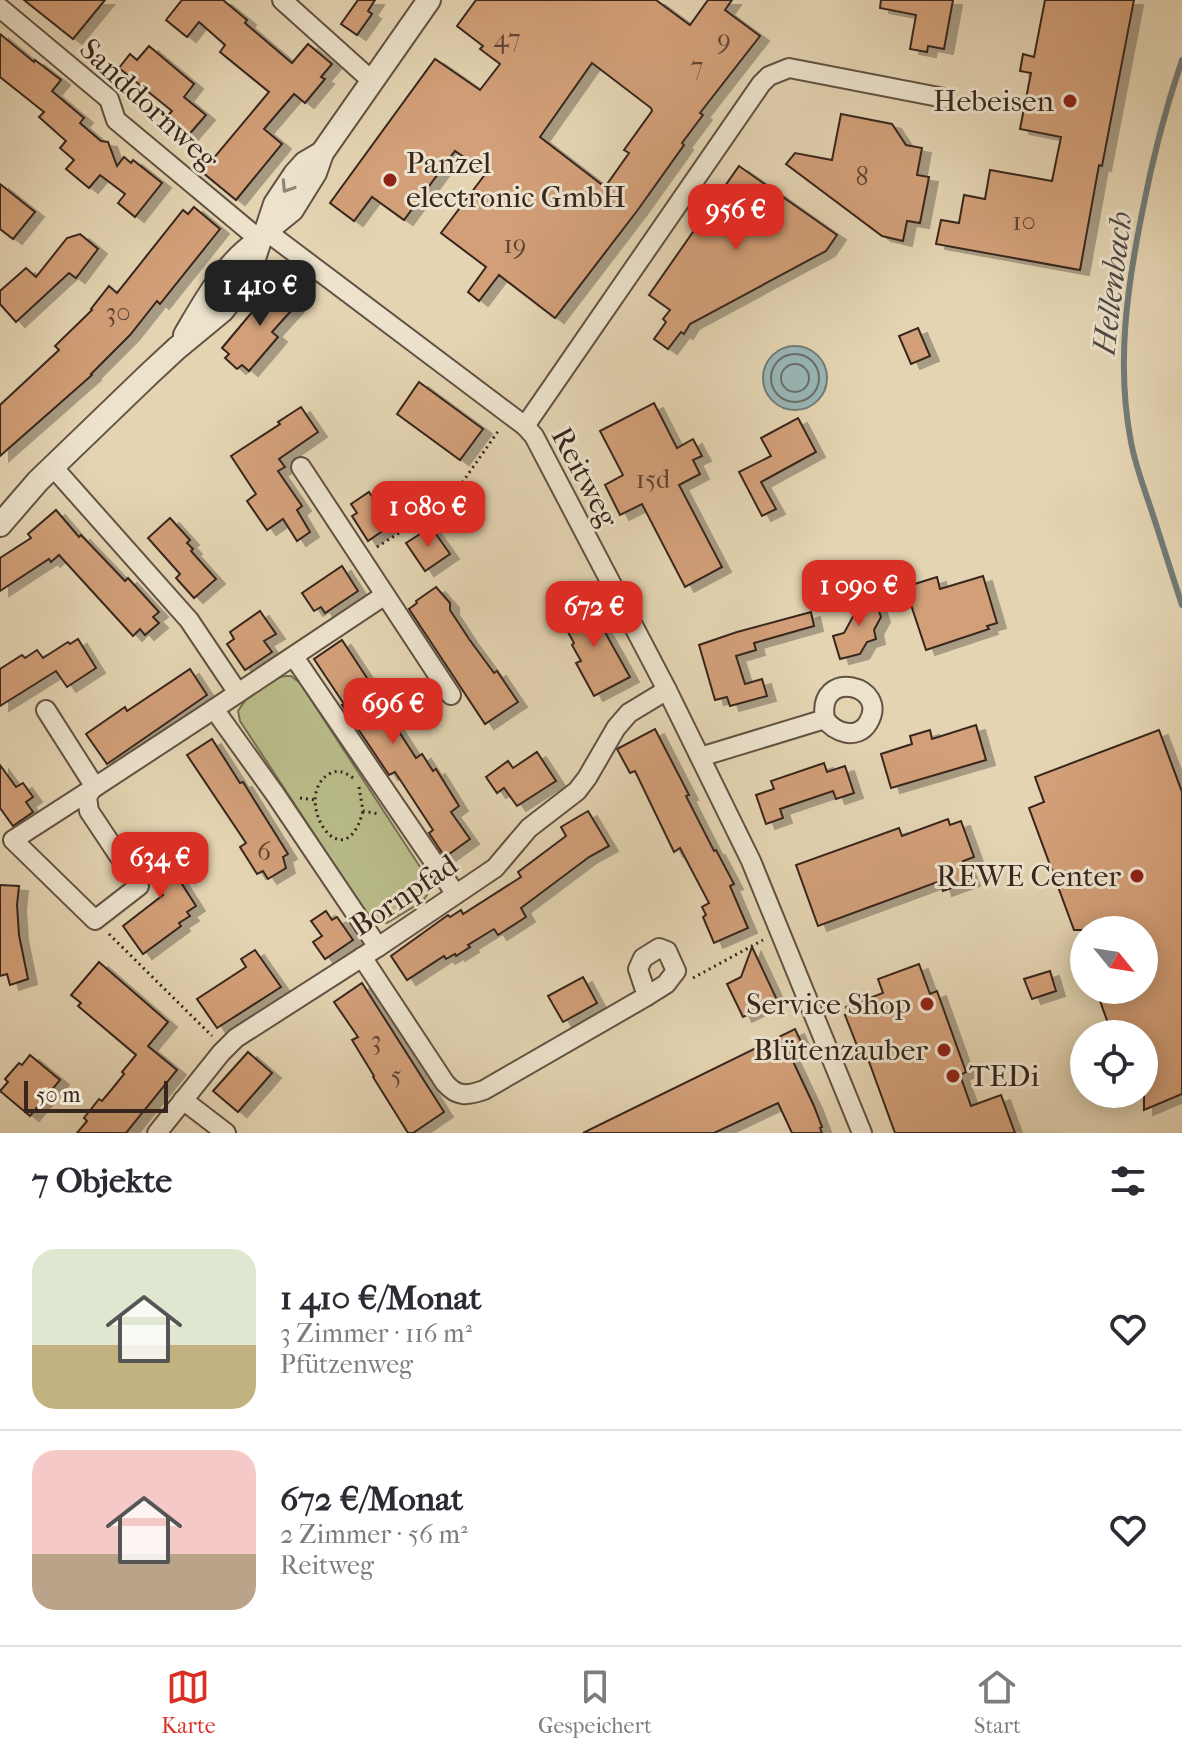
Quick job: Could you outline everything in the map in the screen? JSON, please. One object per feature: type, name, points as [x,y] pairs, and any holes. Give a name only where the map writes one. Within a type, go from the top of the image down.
[{"type":"street","points":[[282,0],[371,80]]},
{"type":"street","points":[[0,525],[46,474],[176,349],[222,311],[247,280],[263,236],[292,210],[315,173],[322,153],[429,0]]},
{"type":"street","name":"Sanddornweg","points":[[0,8],[109,99],[116,120],[263,236]]},
{"type":"street","points":[[525,426],[769,76],[789,68],[944,98]]},
{"type":"street","name":"Reitweg","points":[[263,236],[509,414],[534,436],[667,690],[751,861],[862,1133]]},
{"type":"street","points":[[301,467],[451,695]]},
{"type":"street","points":[[0,504],[46,474]]},
{"type":"street","points":[[46,474],[189,620],[238,693]]},
{"type":"street","points":[[94,788],[87,797],[89,811],[139,886],[95,920],[13,840],[385,595]]},
{"type":"street","points":[[294,657],[455,893]]},
{"type":"street","name":"Bornpfad","points":[[157,1133],[236,1038],[495,868],[529,828],[577,791],[622,720],[667,690]]},
{"type":"street","points":[[214,709],[275,794],[445,1083],[456,1093],[464,1096],[484,1090],[647,996],[666,984],[676,971],[667,951],[659,948],[643,958],[638,969],[647,996]]},
{"type":"street","points":[[46,710],[94,788]]},
{"type":"street","points":[[700,757],[825,719]]},
{"type":"street","points":[[183,1100],[226,1133]]},
{"type":"path","points":[[360,558],[445,504],[509,414]]},
{"type":"path","points":[[363,803],[359,786],[341,771],[326,777],[317,791],[319,822],[325,832],[335,839],[341,841],[351,836],[359,826],[363,811]]},
{"type":"path","points":[[95,920],[225,1048]]},
{"type":"path","points":[[666,984],[690,979],[780,930]]},
{"type":"green space","points":[[291,676],[300,683],[428,879],[429,892],[423,901],[387,923],[370,919],[240,721],[238,711],[247,698],[280,677]]},
{"type":"water","points":[[795,346],[813,352],[821,360],[827,378],[821,396],[813,404],[795,410],[777,404],[769,396],[763,378],[769,360],[777,352]]},
{"type":"building","points":[[24,0],[105,0],[73,39]]},
{"type":"building","points":[[182,0],[223,0],[292,63],[308,44],[332,64],[321,77],[325,79],[305,103],[294,94],[264,129],[282,144],[236,200],[202,172],[269,92],[220,52],[225,45],[199,22],[187,37],[166,20]]},
{"type":"building","points":[[358,0],[375,0],[368,11],[372,14],[357,35],[341,24]]},
{"type":"building","points":[[476,0],[656,0],[690,25],[708,0],[732,0],[725,10],[760,36],[700,113],[703,115],[682,143],[684,145],[637,211],[555,318],[499,275],[479,301],[468,292],[486,267],[441,233],[486,173],[455,151],[404,220],[372,197],[354,221],[330,203],[435,59],[480,90],[500,64],[457,26]],"holes":[[[592,63],[652,111],[624,150],[629,153],[605,187],[540,137]]]},
{"type":"building","points":[[881,0],[953,0],[944,49],[928,46],[927,52],[910,49],[916,15],[880,8]]},
{"type":"building","points":[[1045,0],[1134,0],[1080,270],[936,244],[941,220],[959,223],[964,195],[985,199],[990,170],[1052,181],[1061,137],[1020,129],[1031,73],[1020,71],[1023,54],[1034,57]]},
{"type":"building","points":[[0,34],[61,80],[52,91],[84,118],[80,123],[101,141],[108,142],[117,166],[124,157],[131,163],[133,160],[162,183],[135,217],[118,203],[125,194],[100,175],[89,188],[66,169],[74,160],[60,148],[66,141],[39,117],[44,112],[0,77]]},
{"type":"building","points":[[149,46],[194,84],[184,97],[206,115],[186,138],[164,120],[172,111],[119,68],[130,54],[137,60]]},
{"type":"building","points":[[841,114],[892,124],[906,145],[922,148],[917,175],[929,177],[920,223],[907,221],[903,241],[882,236],[786,164],[795,153],[832,160]]},
{"type":"building","points":[[739,166],[837,235],[826,251],[690,324],[668,349],[654,339],[670,310],[649,295]]},
{"type":"building","points":[[0,184],[35,212],[13,239],[0,229]]},
{"type":"building","points":[[194,207],[220,229],[160,304],[157,301],[92,375],[0,456],[0,405],[59,350],[55,346],[92,310],[109,286],[117,293],[183,210],[188,214]]},
{"type":"building","points":[[80,234],[98,249],[76,278],[69,273],[16,322],[0,304],[0,291],[26,268],[36,277],[67,238]]},
{"type":"building","points":[[278,281],[300,301],[272,332],[278,337],[249,371],[242,365],[237,369],[225,358],[229,354],[222,348]]},
{"type":"building","points":[[918,328],[930,356],[911,364],[899,336]]},
{"type":"building","points":[[419,382],[483,429],[460,460],[397,414]]},
{"type":"building","points":[[654,403],[677,448],[693,439],[702,456],[693,460],[700,474],[679,485],[722,567],[685,587],[642,504],[620,515],[605,485],[623,475],[600,431]]},
{"type":"building","points":[[301,407],[318,432],[279,459],[285,467],[278,471],[302,506],[297,510],[310,532],[297,541],[283,519],[267,530],[247,501],[256,494],[231,456]]},
{"type":"building","points":[[798,418],[816,452],[761,482],[776,509],[762,516],[739,472],[771,456],[761,438]]},
{"type":"building","points":[[369,492],[391,525],[368,541],[352,516],[357,513],[351,504]]},
{"type":"building","points":[[56,510],[79,537],[81,535],[125,581],[128,578],[159,612],[153,617],[159,623],[145,635],[140,629],[133,636],[59,555],[0,591],[0,558],[31,538],[28,534]]},
{"type":"building","points":[[170,518],[190,540],[187,543],[193,549],[191,551],[216,579],[194,598],[176,578],[180,574],[148,538]]},
{"type":"building","points":[[431,527],[450,554],[425,571],[406,543]]},
{"type":"building","points":[[342,566],[358,591],[325,613],[321,607],[314,611],[302,593]]},
{"type":"building","points":[[983,576],[997,623],[987,626],[989,629],[926,650],[905,587],[937,577],[940,589]]},
{"type":"building","points":[[436,587],[450,603],[450,610],[469,639],[494,673],[497,671],[518,702],[485,724],[409,609]]},
{"type":"building","points":[[873,594],[881,617],[874,630],[876,639],[867,642],[860,654],[840,659],[833,636],[844,633],[855,613],[851,601]]},
{"type":"building","points":[[587,600],[630,677],[594,696],[576,663],[581,661],[559,616]]},
{"type":"building","points":[[260,611],[276,634],[264,641],[272,652],[245,670],[227,644],[234,639],[230,632]]},
{"type":"building","points":[[811,612],[814,626],[754,643],[756,650],[736,656],[745,684],[762,679],[767,696],[730,706],[727,697],[715,700],[699,645]]},
{"type":"building","points":[[78,639],[96,668],[67,687],[56,671],[0,706],[0,669],[22,655],[25,658],[37,650],[43,658]]},
{"type":"building","points":[[342,640],[416,758],[422,754],[433,771],[436,769],[459,806],[451,812],[470,839],[445,857],[429,833],[433,830],[395,772],[389,775],[314,659]]},
{"type":"building","points":[[190,669],[207,695],[107,764],[86,734]]},
{"type":"building","points":[[976,725],[986,760],[891,788],[881,754],[912,744],[910,736],[930,730],[932,739]]},
{"type":"building","points":[[655,729],[714,851],[734,884],[730,886],[748,928],[714,943],[703,917],[706,915],[702,907],[709,903],[680,848],[674,852],[635,771],[630,773],[617,749]]},
{"type":"building","points":[[1159,730],[1182,792],[1182,1094],[1158,1104],[1158,1020],[1107,1020],[1101,1004],[1158,1004],[1158,916],[1070,916],[1070,919],[1029,808],[1044,802],[1035,777]]},
{"type":"building","points":[[212,739],[288,854],[283,857],[286,868],[268,879],[263,871],[257,874],[240,847],[246,843],[187,755]]},
{"type":"building","points":[[537,752],[556,781],[517,806],[504,788],[497,793],[486,777],[508,761],[513,768]]},
{"type":"building","points":[[824,763],[827,772],[845,766],[854,793],[836,799],[833,791],[780,809],[783,818],[766,824],[756,795],[774,789],[771,781]]},
{"type":"building","points":[[0,765],[16,787],[23,783],[33,797],[26,802],[33,812],[13,826],[0,808]]},
{"type":"building","points":[[588,811],[609,846],[589,857],[521,908],[526,917],[498,935],[494,929],[456,956],[446,959],[444,956],[407,980],[391,956],[448,915],[450,917],[461,910],[463,914],[521,877],[518,872],[566,836],[561,827]]},
{"type":"building","points":[[948,819],[950,825],[961,821],[974,857],[963,861],[971,881],[943,891],[940,881],[818,926],[796,865],[899,828],[902,836]]},
{"type":"building","points":[[160,843],[162,846],[166,843],[180,865],[173,870],[196,906],[187,912],[190,916],[179,923],[181,926],[143,954],[123,926],[163,895],[136,856]]},
{"type":"building","points":[[0,885],[19,886],[19,935],[28,979],[10,985],[7,974],[0,976]]},
{"type":"building","points":[[326,911],[332,920],[337,917],[353,940],[325,959],[313,942],[322,936],[311,921]]},
{"type":"building","points":[[752,947],[777,1000],[743,1017],[727,984],[741,977]]},
{"type":"building","points":[[255,950],[281,987],[217,1028],[197,999],[246,967],[241,959]]},
{"type":"building","points":[[99,962],[168,1022],[148,1046],[177,1070],[126,1133],[77,1133],[87,1121],[84,1118],[99,1099],[102,1101],[112,1089],[136,1055],[78,1006],[81,1003],[71,995]]},
{"type":"building","points":[[919,964],[930,994],[937,991],[966,1072],[960,1075],[971,1106],[1001,1095],[1015,1133],[895,1133],[868,1059],[863,1061],[845,1015],[849,1014],[846,1007],[883,993],[878,979]]},
{"type":"building","points":[[1050,971],[1056,991],[1032,999],[1024,979]]},
{"type":"building","points":[[583,977],[597,1003],[563,1022],[548,996]]},
{"type":"building","points":[[362,983],[444,1112],[413,1133],[408,1133],[373,1077],[352,1040],[358,1037],[334,1002]]},
{"type":"building","points":[[795,1029],[803,1046],[789,1053],[814,1106],[822,1133],[792,1133],[778,1103],[714,1133],[583,1133]]},
{"type":"building","points":[[248,1052],[272,1073],[238,1112],[213,1091]]},
{"type":"building","points":[[30,1055],[60,1080],[30,1116],[0,1091],[8,1082],[5,1079]]},
{"type":"waterway","name":"Hellenbach","points":[[1182,60],[1159,136],[1142,213],[1128,298],[1124,355],[1124,384],[1133,450],[1182,605]]},
{"type":"place","name":"Hebeisen","points":[[1070,101]]},
{"type":"place","name":"Panzel electronic GmbH","points":[[390,180]]},
{"type":"place","name":"REWE Center","points":[[1137,876]]},
{"type":"place","name":"Service Shop","points":[[927,1004]]},
{"type":"place","name":"Blütenzauber","points":[[944,1050]]},
{"type":"place","name":"TEDi","points":[[953,1076]]}]
